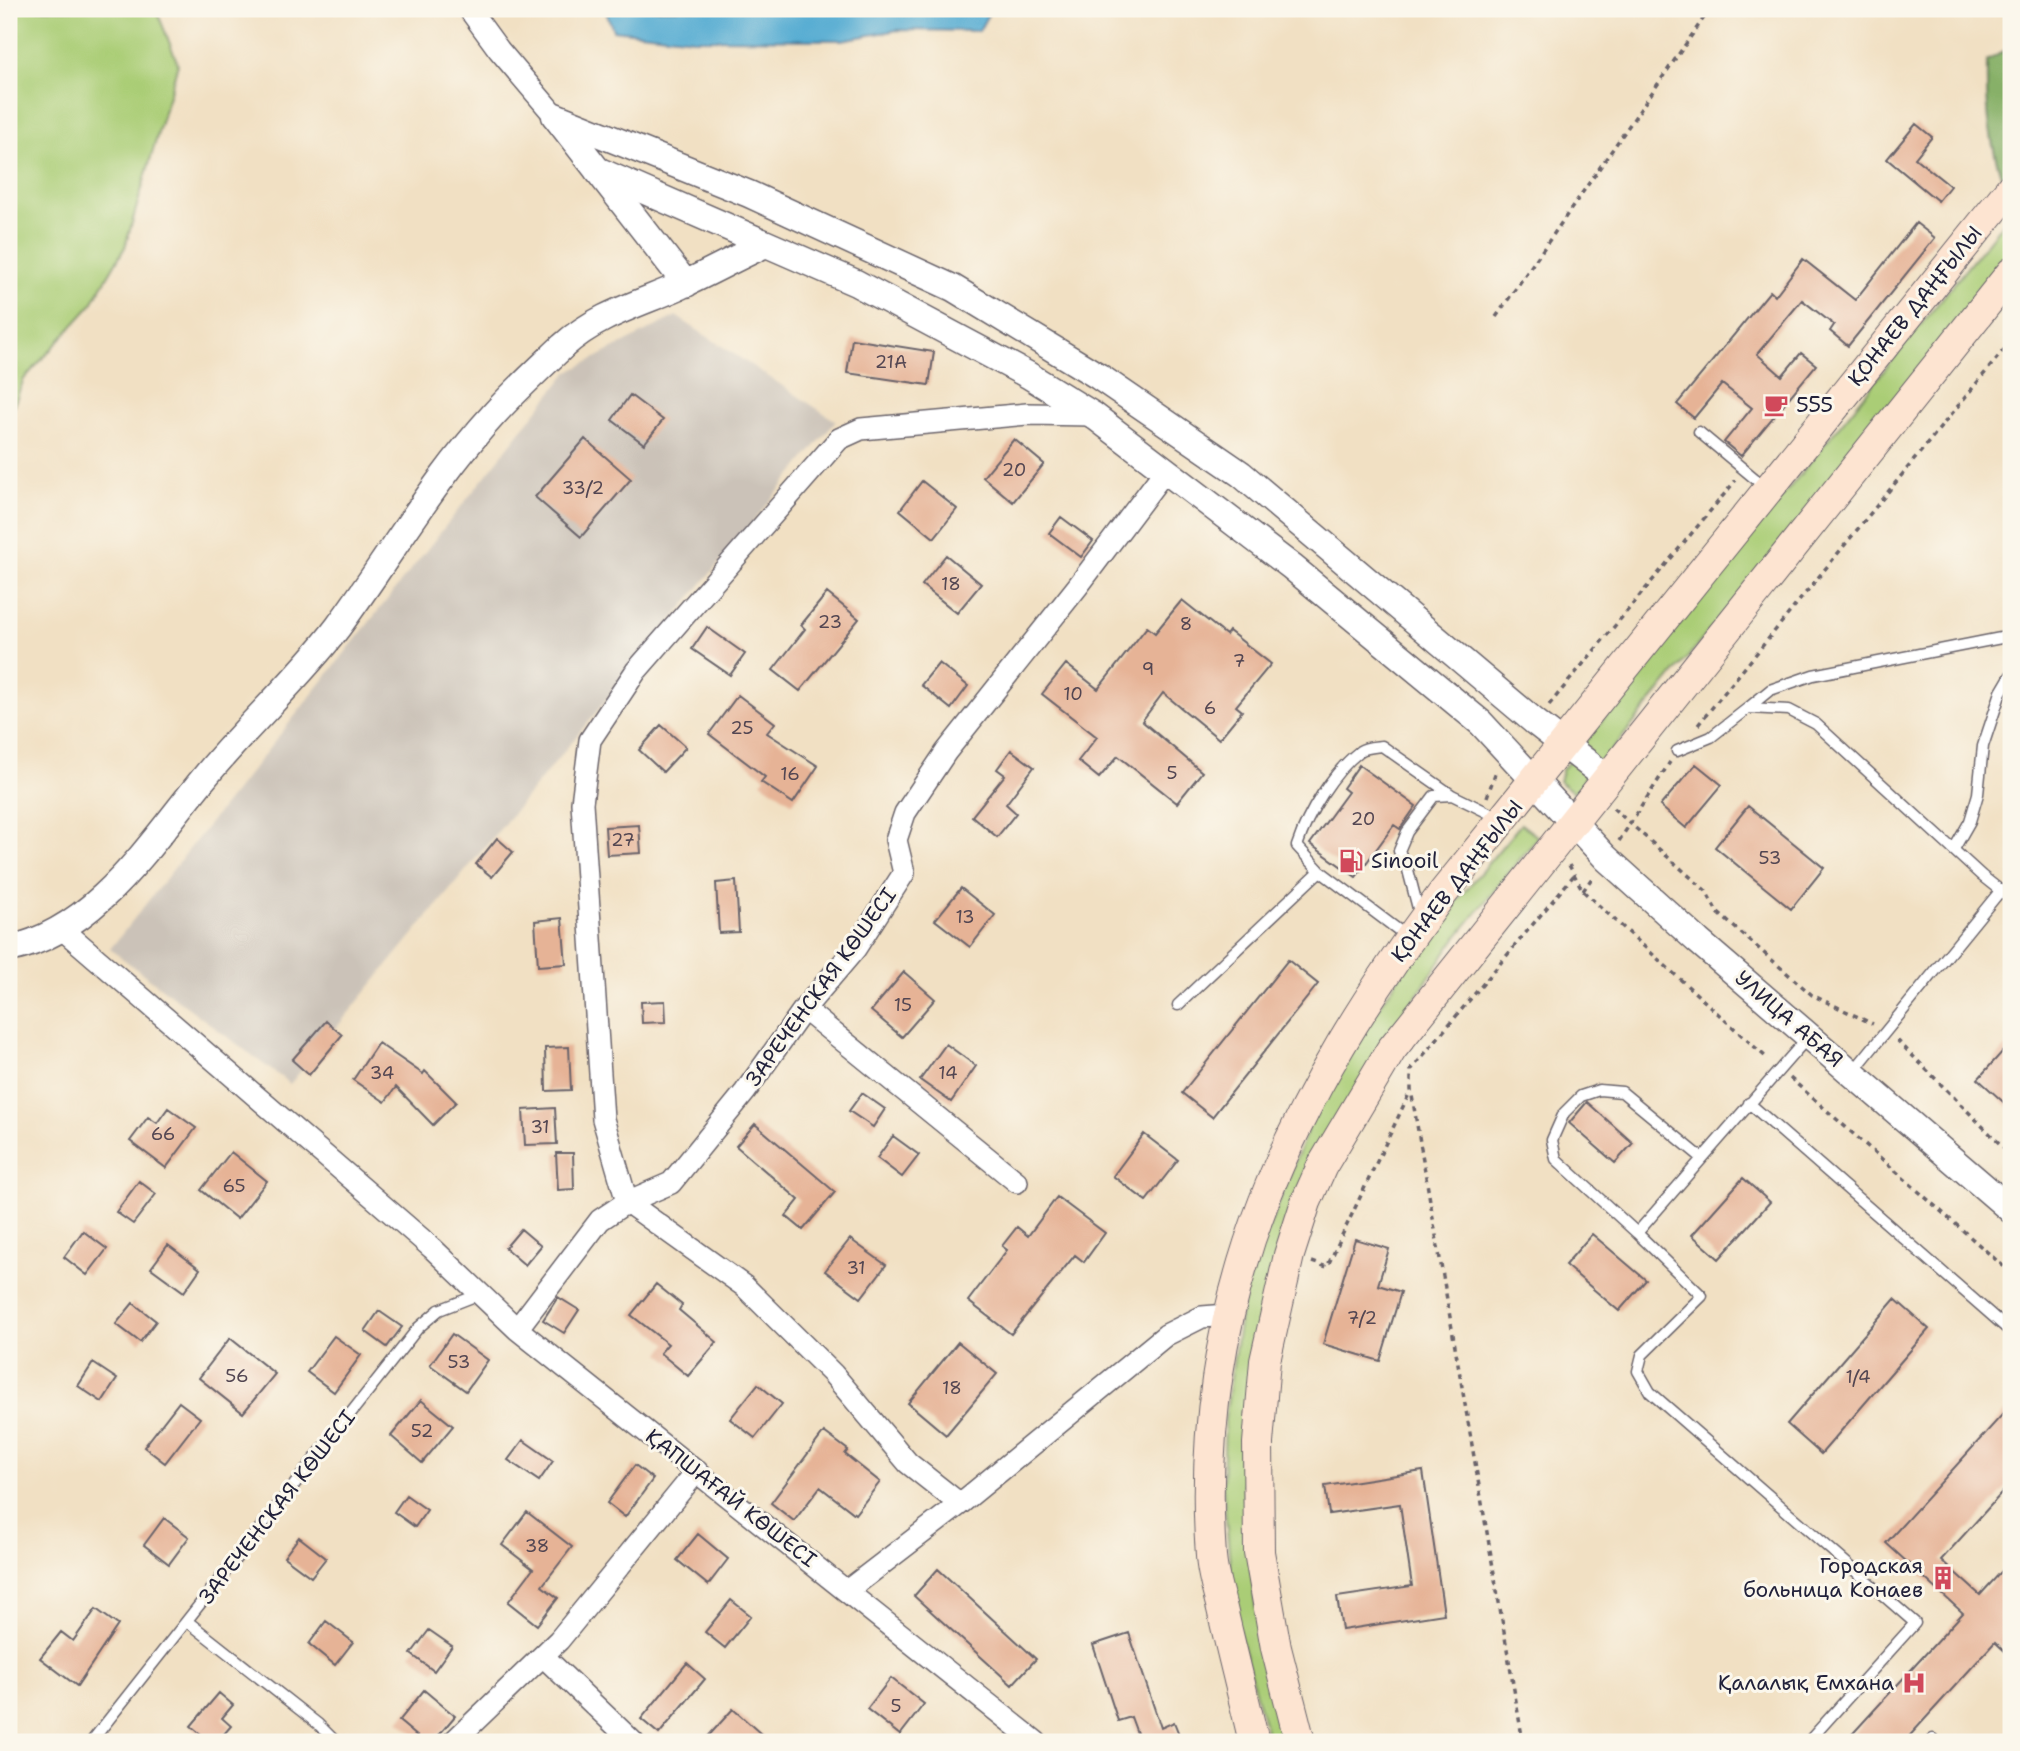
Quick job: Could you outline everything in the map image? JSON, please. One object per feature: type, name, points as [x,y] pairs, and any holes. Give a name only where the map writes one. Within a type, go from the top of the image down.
[{"type":"main road","name":"ҚОНАЕВ ДАҢҒЫЛЫ","points":[[1254,1742],[1211,1559],[1208,1446],[1227,1315],[1262,1200],[1287,1140],[1331,1061],[1496,809],[1536,780],[2011,188]]},
{"type":"main road","points":[[1300,1742],[1276,1647],[1259,1552],[1258,1443],[1265,1362],[1289,1255],[1306,1202],[1322,1166],[1391,1049],[1574,820],[1608,792],[2011,273]]},
{"type":"street","points":[[469,9],[686,284]]},
{"type":"street","points":[[555,116],[749,194],[953,288],[1087,369],[1241,474],[1564,746],[1608,792]]},
{"type":"street","name":"УЛИЦА АБАЯ","points":[[597,170],[885,298],[1028,375],[1093,415],[1292,567],[1481,723],[1574,820],[1606,858],[2011,1210]]},
{"type":"street","points":[[9,949],[31,944],[61,928],[98,900],[143,855],[205,776],[320,648],[443,477],[494,413],[566,344],[614,311],[686,284],[766,244]]},
{"type":"street","points":[[960,1504],[908,1463],[833,1374],[744,1286],[627,1202],[603,1119],[582,803],[590,740],[636,671],[839,439],[862,429],[1027,414],[1093,415]]},
{"type":"street","name":"ЗАРЕЧЕНСКАЯ КӨШЕСІ","points":[[517,1329],[600,1220],[627,1202],[671,1183],[745,1092],[804,1009],[855,949],[904,873],[897,840],[905,813],[946,752],[1079,586],[1164,471]]},
{"type":"street","name":"ҚАПШАҒАЙ КӨШЕСІ","points":[[61,928],[432,1248],[517,1329],[1036,1742]]},
{"type":"street","points":[[804,1009],[1017,1182]]},
{"type":"street","points":[[848,1590],[960,1504],[1167,1335],[1202,1317],[1227,1315]]},
{"type":"street","points":[[453,1742],[559,1640],[697,1471]]},
{"type":"street","points":[[543,1656],[633,1742]]},
{"type":"lane","points":[[1699,432],[1768,489]]},
{"type":"lane","points":[[1677,751],[1711,737],[1770,690],[1813,675],[2011,636]]},
{"type":"lane","points":[[1954,849],[1969,821],[1978,794],[1983,746],[2001,692],[2011,675]]},
{"type":"lane","points":[[1748,709],[1789,710],[1816,724],[2011,899]]},
{"type":"lane","points":[[1415,930],[1320,871],[1297,846],[1305,820],[1335,778],[1362,749],[1382,746],[1452,795],[1496,809]]},
{"type":"lane","points":[[1415,930],[1408,870],[1399,851],[1406,832],[1434,796],[1452,795]]},
{"type":"lane","points":[[1178,1005],[1320,871]]},
{"type":"lane","points":[[1852,1073],[2001,890]]},
{"type":"lane","points":[[1637,1233],[1809,1037]]},
{"type":"lane","points":[[1702,1158],[1622,1092],[1599,1090],[1581,1096],[1564,1113],[1552,1140],[1556,1159],[1702,1296],[1642,1355],[1639,1371],[1650,1392],[1915,1623],[1808,1742]]},
{"type":"lane","points":[[1749,1103],[2011,1332]]},
{"type":"lane","name":"ЗАРЕЧЕНСКАЯ КӨШЕСІ","points":[[91,1742],[418,1328],[439,1310],[480,1294]]},
{"type":"lane","points":[[187,1621],[318,1724],[336,1742]]},
{"type":"path","points":[[1496,317],[1710,9]]},
{"type":"path","points":[[1583,891],[1632,823],[1677,751],[2011,341]]},
{"type":"path","points":[[1535,722],[1744,470]]},
{"type":"path","points":[[1496,809],[1498,766],[1509,753]]},
{"type":"path","points":[[1608,792],[1632,823],[1706,891],[1717,912],[1812,995],[1886,1030],[1923,1064],[2011,1155]]},
{"type":"path","points":[[1562,856],[1583,891],[1779,1069],[2011,1273]]},
{"type":"path","points":[[1523,1742],[1411,1090],[1411,1070],[1575,874]]},
{"type":"path","points":[[1289,1255],[1327,1266],[1411,1090]]},
{"type":"shaded area","points":[[676,316],[836,421],[290,1084],[110,949],[567,373]]},
{"type":"green space","points":[[9,9],[156,9],[178,64],[125,247],[90,307],[24,379],[9,418]]},
{"type":"green space","points":[[2011,47],[2011,188],[2007,193],[1990,128],[1987,61]]},
{"type":"green space","points":[[2011,213],[2011,263],[1583,785],[1573,792],[1559,781],[1562,770]]},
{"type":"green space","points":[[1521,824],[1538,837],[1455,939],[1388,1038],[1307,1176],[1246,1418],[1243,1488],[1256,1613],[1288,1742],[1269,1742],[1235,1618],[1223,1487],[1225,1418],[1244,1291],[1321,1096],[1420,945]]},
{"type":"water","points":[[605,9],[991,9],[979,31],[898,30],[842,40],[694,39],[613,30]]},
{"type":"building","points":[[1916,124],[1932,137],[1915,158],[1950,186],[1938,201],[1887,159]]},
{"type":"building","points":[[1916,223],[1935,238],[1848,346],[1830,331],[1834,325],[1802,300],[1757,354],[1782,376],[1801,353],[1816,365],[1741,456],[1724,442],[1752,408],[1722,384],[1694,418],[1677,404],[1770,291],[1775,296],[1803,259],[1855,300]]},
{"type":"building","points":[[852,339],[934,352],[929,385],[847,373]]},
{"type":"building","points":[[630,395],[663,420],[644,444],[612,420]]},
{"type":"building","points":[[585,439],[631,479],[581,537],[535,497]]},
{"type":"building","points":[[1014,439],[1044,464],[1013,502],[983,477]]},
{"type":"building","points":[[922,481],[957,509],[934,538],[900,510]]},
{"type":"building","points":[[1061,517],[1093,541],[1081,557],[1049,533]]},
{"type":"building","points":[[946,555],[981,584],[957,613],[922,585]]},
{"type":"building","points":[[827,593],[859,619],[800,691],[773,670],[805,629],[801,625]]},
{"type":"building","points":[[1182,600],[1226,635],[1229,631],[1271,664],[1236,706],[1242,711],[1219,739],[1163,693],[1142,721],[1202,772],[1177,803],[1118,756],[1099,778],[1078,761],[1097,737],[1042,694],[1066,664],[1098,689],[1147,627],[1155,633]]},
{"type":"building","points":[[707,627],[745,654],[730,675],[692,649]]},
{"type":"building","points":[[939,663],[968,686],[951,709],[921,685]]},
{"type":"building","points":[[738,695],[775,723],[767,733],[818,766],[793,803],[761,782],[765,777],[709,734]]},
{"type":"building","points":[[661,725],[686,747],[663,772],[639,750]]},
{"type":"building","points":[[1011,750],[1034,767],[1006,804],[1016,813],[997,837],[972,816],[1005,775],[997,769]]},
{"type":"building","points":[[1696,764],[1722,785],[1686,828],[1660,806]]},
{"type":"building","points":[[1359,765],[1416,806],[1400,829],[1394,825],[1356,877],[1310,844],[1348,792],[1343,788]]},
{"type":"building","points":[[1748,806],[1824,868],[1791,909],[1715,847]]},
{"type":"building","points":[[639,825],[641,853],[607,855],[605,827]]},
{"type":"building","points":[[497,838],[513,852],[492,877],[476,864]]},
{"type":"building","points":[[736,881],[739,932],[719,933],[716,883]]},
{"type":"building","points":[[961,888],[995,915],[970,947],[935,920]]},
{"type":"building","points":[[562,918],[566,964],[538,966],[535,921]]},
{"type":"building","points":[[1288,960],[1318,984],[1212,1117],[1182,1093]]},
{"type":"building","points":[[904,972],[935,999],[902,1037],[871,1011]]},
{"type":"building","points":[[665,1001],[666,1022],[642,1023],[641,1002]]},
{"type":"building","points":[[326,1021],[342,1035],[309,1075],[292,1060]]},
{"type":"building","points":[[2011,1042],[2011,1109],[1978,1079]]},
{"type":"building","points":[[378,1043],[423,1074],[425,1071],[456,1102],[433,1125],[396,1087],[385,1102],[353,1080]]},
{"type":"building","points":[[946,1044],[976,1066],[951,1102],[920,1080]]},
{"type":"building","points":[[569,1047],[571,1090],[546,1091],[545,1048]]},
{"type":"building","points":[[862,1093],[885,1109],[873,1127],[849,1111]]},
{"type":"building","points":[[1587,1102],[1633,1143],[1615,1163],[1569,1123]]},
{"type":"building","points":[[168,1108],[196,1128],[166,1168],[130,1141],[148,1117],[157,1123]]},
{"type":"building","points":[[555,1108],[557,1144],[525,1145],[523,1110]]},
{"type":"building","points":[[755,1124],[835,1192],[803,1230],[786,1216],[799,1200],[736,1146]]},
{"type":"building","points":[[1144,1134],[1178,1160],[1146,1201],[1113,1176]]},
{"type":"building","points":[[893,1136],[919,1155],[902,1177],[877,1158]]},
{"type":"building","points":[[231,1152],[267,1181],[237,1219],[201,1190]]},
{"type":"building","points":[[556,1153],[573,1153],[574,1189],[558,1190]]},
{"type":"building","points":[[1743,1178],[1770,1202],[1719,1259],[1692,1235]]},
{"type":"building","points":[[139,1181],[156,1194],[133,1224],[116,1212]]},
{"type":"building","points":[[1057,1197],[1105,1233],[1084,1262],[1075,1255],[1011,1334],[968,1301],[1007,1250],[1002,1246],[1017,1227],[1028,1236]]},
{"type":"building","points":[[521,1229],[541,1246],[525,1265],[505,1248]]},
{"type":"building","points":[[83,1231],[107,1249],[87,1275],[64,1257]]},
{"type":"building","points":[[1592,1234],[1646,1280],[1619,1311],[1565,1265]]},
{"type":"building","points":[[850,1239],[886,1265],[861,1298],[825,1271]]},
{"type":"building","points":[[1355,1239],[1389,1249],[1378,1285],[1401,1292],[1380,1361],[1323,1344]]},
{"type":"building","points":[[168,1245],[200,1269],[184,1292],[151,1268]]},
{"type":"building","points":[[656,1284],[682,1305],[679,1310],[717,1342],[688,1376],[660,1353],[668,1344],[631,1315]]},
{"type":"building","points":[[558,1297],[579,1310],[564,1333],[543,1320]]},
{"type":"building","points":[[1895,1299],[1929,1329],[1821,1454],[1787,1424]]},
{"type":"building","points":[[133,1303],[156,1321],[140,1342],[116,1324]]},
{"type":"building","points":[[379,1311],[402,1327],[387,1347],[365,1331]]},
{"type":"building","points":[[452,1334],[488,1360],[466,1391],[430,1365]]},
{"type":"building","points":[[334,1336],[361,1355],[334,1392],[307,1372]]},
{"type":"building","points":[[230,1338],[275,1374],[243,1413],[199,1378]]},
{"type":"building","points":[[958,1342],[997,1374],[946,1435],[908,1403]]},
{"type":"building","points":[[93,1363],[117,1379],[102,1402],[78,1386]]},
{"type":"building","points":[[758,1384],[782,1404],[755,1438],[730,1419]]},
{"type":"building","points":[[421,1400],[453,1426],[422,1463],[391,1436]]},
{"type":"building","points":[[179,1402],[200,1418],[165,1463],[144,1447]]},
{"type":"building","name":"Городская больница Конаев","points":[[2011,1405],[2011,1483],[1941,1560],[1980,1595],[2011,1561],[2011,1657],[1995,1642],[1904,1742],[1845,1742],[1963,1613],[1886,1543]]},
{"type":"building","points":[[824,1432],[848,1450],[845,1454],[880,1482],[855,1514],[820,1487],[794,1521],[771,1503]]},
{"type":"building","points":[[523,1440],[553,1461],[539,1481],[508,1460]]},
{"type":"building","points":[[635,1465],[653,1479],[625,1517],[607,1503]]},
{"type":"building","points":[[1423,1471],[1444,1614],[1342,1630],[1337,1597],[1412,1586],[1400,1504],[1329,1514],[1325,1486]]},
{"type":"building","points":[[406,1495],[427,1510],[415,1527],[394,1512]]},
{"type":"building","points":[[527,1512],[572,1547],[542,1586],[558,1598],[537,1625],[508,1602],[533,1569],[502,1545]]},
{"type":"building","points":[[164,1518],[189,1537],[169,1564],[144,1545]]},
{"type":"building","points":[[698,1534],[728,1559],[708,1585],[677,1560]]},
{"type":"building","points":[[299,1537],[326,1558],[311,1577],[284,1557]]},
{"type":"building","points":[[938,1569],[1036,1659],[1012,1685],[914,1596]]},
{"type":"building","points":[[731,1600],[751,1616],[725,1648],[705,1632]]},
{"type":"building","points":[[96,1609],[118,1625],[77,1686],[40,1658],[61,1632],[73,1641]]},
{"type":"building","points":[[326,1621],[353,1642],[335,1665],[309,1644]]},
{"type":"building","points":[[429,1630],[452,1646],[434,1671],[411,1654]]},
{"type":"building","points":[[1129,1633],[1161,1728],[1174,1722],[1182,1742],[1126,1742],[1138,1736],[1131,1717],[1118,1721],[1093,1645]]},
{"type":"building","points":[[687,1663],[705,1679],[659,1734],[641,1719]]},
{"type":"building","points":[[891,1678],[924,1704],[900,1735],[867,1709]]},
{"type":"building","points":[[424,1690],[455,1716],[433,1742],[424,1742],[399,1721]]},
{"type":"building","points":[[219,1693],[233,1705],[222,1718],[231,1726],[217,1742],[210,1742],[191,1726]]},
{"type":"building","points":[[733,1709],[770,1742],[703,1742]]},
{"type":"place","name":"555","points":[[1776,405]]},
{"type":"place","name":"Sinooil","points":[[1351,861]]},
{"type":"place","name":"Городская больница Конаев","points":[[1943,1578]]},
{"type":"place","name":"Қалалық Емхана","points":[[1914,1683]]}]
